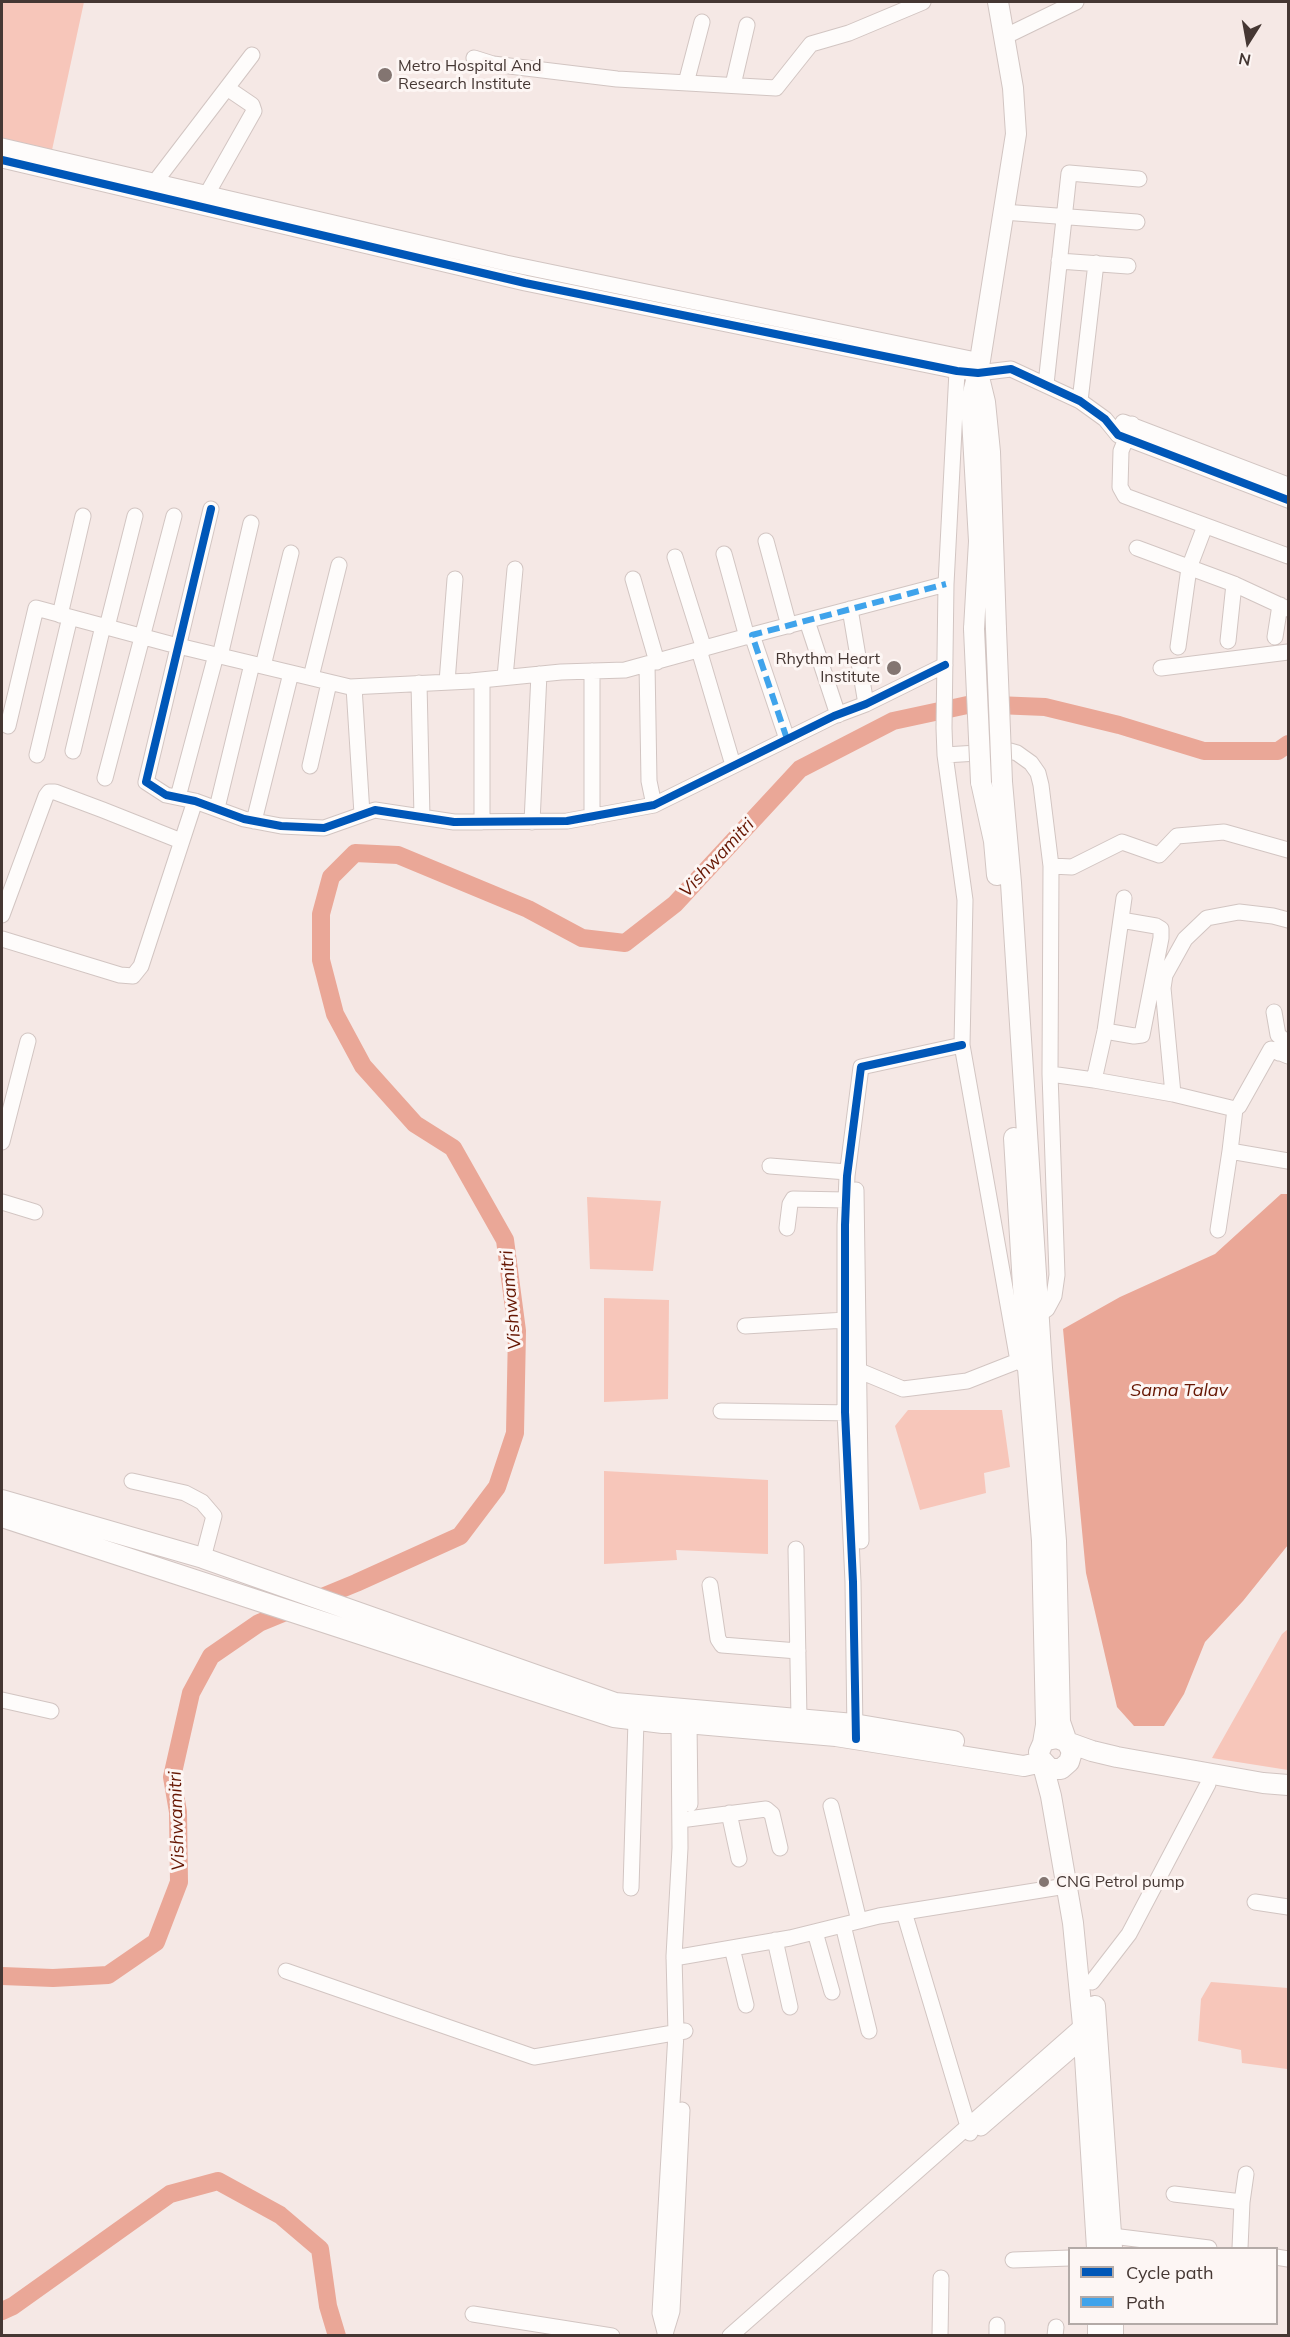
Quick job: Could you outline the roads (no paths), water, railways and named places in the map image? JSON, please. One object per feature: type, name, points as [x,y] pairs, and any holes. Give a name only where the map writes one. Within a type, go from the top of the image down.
[{"type":"main road","points":[[984,2],[1000,90],[1008,177]]},
{"type":"main road","points":[[998,2],[1013,88],[1016,134],[1003,212],[969,366],[978,507],[974,630],[981,783],[994,841],[998,883],[1023,1364],[1050,1559]]},
{"type":"main road","points":[[969,366],[985,402],[990,452],[1002,782],[1011,883],[1038,1314],[1051,1615],[1046,1725],[1042,1753],[1091,2031],[1112,2246]]},
{"type":"main road","points":[[2,1500],[203,1558],[385,1621],[439,1650],[614,1717],[636,1720],[799,1719],[1024,1766],[1042,1753],[1052,1738],[1118,1756],[1263,1783],[1288,1785]]},
{"type":"main road","points":[[2,1517],[365,1635],[439,1650],[615,1703],[688,1720],[859,1732]]},
{"type":"main road","points":[[1051,1615],[1060,1722],[1072,1752],[1065,1771],[1063,1792],[1086,1922],[1092,1982],[1091,2031]]},
{"type":"main road","points":[[1042,1753],[1055,1770],[1069,1762],[1117,1767],[1278,1797],[1288,1796]]},
{"type":"street","points":[[474,58],[493,64],[617,79],[776,88],[811,44],[849,33],[923,2]]},
{"type":"street","points":[[1004,38],[1059,6],[1076,2]]},
{"type":"street","points":[[686,82],[702,22]]},
{"type":"street","points":[[733,85],[747,25]]},
{"type":"street","points":[[155,182],[252,55]]},
{"type":"street","points":[[207,194],[254,111],[252,105],[227,88]]},
{"type":"street","points":[[2,146],[969,366]]},
{"type":"street","points":[[2,160],[525,283],[969,366],[1011,369],[1080,401],[1105,419],[1129,432],[1288,500]]},
{"type":"street","points":[[1046,384],[1068,173],[1139,179]]},
{"type":"street","points":[[1003,212],[1137,222]]},
{"type":"street","points":[[1059,261],[1128,266]]},
{"type":"street","points":[[1080,401],[1096,263]]},
{"type":"street","points":[[852,1368],[903,1389],[967,1382],[1023,1364],[962,1045],[965,900],[945,755],[946,584],[969,366]]},
{"type":"street","points":[[1129,432],[1288,486]]},
{"type":"street","points":[[1129,432],[1121,451],[1120,487],[1125,495],[1288,556]]},
{"type":"street","points":[[211,508],[146,783],[166,795],[281,826],[324,828],[375,810],[454,822],[567,822],[654,806],[838,715],[945,668]]},
{"type":"street","points":[[37,755],[83,516]]},
{"type":"street","points":[[73,751],[135,516]]},
{"type":"street","points":[[105,778],[174,516]]},
{"type":"street","points":[[178,797],[218,655],[251,523]]},
{"type":"street","points":[[1178,647],[1189,568],[1205,526]]},
{"type":"street","points":[[766,541],[789,626]]},
{"type":"street","points":[[1137,548],[1234,584],[1284,607],[1275,636]]},
{"type":"street","points":[[217,808],[291,553]]},
{"type":"street","points":[[723,554],[749,636],[788,739]]},
{"type":"street","points":[[675,557],[733,765]]},
{"type":"street","points":[[311,677],[339,565]]},
{"type":"street","points":[[505,677],[515,568]]},
{"type":"street","points":[[447,682],[455,579]]},
{"type":"street","points":[[633,579],[652,663],[649,781],[654,806]]},
{"type":"street","points":[[8,726],[36,608],[177,646],[354,687],[626,670],[946,584]]},
{"type":"street","points":[[1228,641],[1234,584]]},
{"type":"street","points":[[849,609],[866,704]]},
{"type":"street","points":[[807,621],[838,715]]},
{"type":"street","points":[[1161,668],[1288,652]]},
{"type":"street","points":[[592,671],[592,817]]},
{"type":"street","points":[[254,820],[291,673]]},
{"type":"street","points":[[532,822],[539,674]]},
{"type":"street","points":[[482,680],[482,822]]},
{"type":"street","points":[[310,766],[329,683]]},
{"type":"street","points":[[419,684],[422,817]]},
{"type":"street","points":[[354,687],[362,814]]},
{"type":"street","points":[[945,755],[1010,752],[1024,756],[1038,773],[1041,785],[1051,866],[1050,1074],[1057,1275],[1053,1296],[1047,1309],[1038,1314]]},
{"type":"street","points":[[2,915],[49,792],[182,841]]},
{"type":"street","points":[[2,939],[120,975],[133,976],[141,966],[195,801]]},
{"type":"street","points":[[1051,866],[1072,867],[1122,842],[1159,855],[1177,836],[1224,832],[1288,850]]},
{"type":"street","points":[[1094,1080],[1105,1031],[1124,898]]},
{"type":"street","points":[[1173,1094],[1163,981],[1174,956],[1185,939],[1207,918],[1239,912],[1288,920]]},
{"type":"street","points":[[1105,1031],[1139,1037],[1142,1035],[1161,938],[1161,929],[1156,926],[1121,920]]},
{"type":"street","points":[[1218,1230],[1235,1109],[1239,1106],[1271,1049],[1284,1054],[1283,1039],[1278,1035],[1274,1012]]},
{"type":"street","points":[[2,1142],[28,1041]]},
{"type":"street","points":[[852,1368],[846,1320],[846,1200],[861,1067],[962,1045]]},
{"type":"street","points":[[1050,1074],[1173,1094],[1235,1109]]},
{"type":"street","points":[[1230,1151],[1288,1161]]},
{"type":"street","points":[[770,1166],[848,1167]]},
{"type":"street","points":[[848,1167],[856,1177],[852,1413],[858,1582],[859,1732]]},
{"type":"street","points":[[787,1228],[790,1204],[793,1199],[846,1200]]},
{"type":"street","points":[[2,1202],[35,1212]]},
{"type":"street","points":[[746,1326],[846,1320]]},
{"type":"street","points":[[721,1411],[852,1413]]},
{"type":"street","points":[[132,1481],[184,1493],[202,1502],[214,1516],[203,1558]]},
{"type":"street","points":[[796,1549],[799,1719]]},
{"type":"street","points":[[710,1585],[718,1639],[722,1645],[798,1651]]},
{"type":"street","points":[[2,1700],[51,1711]]},
{"type":"street","points":[[631,1888],[636,1720]]},
{"type":"street","points":[[666,2335],[672,2311],[680,2032],[678,1957],[685,1820],[691,1762],[688,1720]]},
{"type":"street","points":[[1092,1982],[1129,1934],[1208,1784]]},
{"type":"street","points":[[831,1806],[859,1921]]},
{"type":"street","points":[[685,1820],[763,1808],[770,1811],[780,1848]]},
{"type":"street","points":[[729,1813],[739,1859]]},
{"type":"street","points":[[678,1957],[775,1940],[904,1912],[1066,1886]]},
{"type":"street","points":[[1255,1902],[1288,1907]]},
{"type":"street","points":[[904,1912],[970,2132]]},
{"type":"street","points":[[843,1925],[869,2031]]},
{"type":"street","points":[[815,1932],[832,1992]]},
{"type":"street","points":[[775,1940],[790,2007]]},
{"type":"street","points":[[732,1948],[746,2005]]},
{"type":"street","points":[[286,1971],[534,2057],[680,2032]]},
{"type":"street","points":[[730,2336],[1091,2031]]},
{"type":"street","points":[[745,2336],[970,2132]]},
{"type":"street","points":[[1240,2247],[1246,2174]]},
{"type":"street","points":[[1174,2194],[1242,2202]]},
{"type":"street","points":[[1112,2246],[1160,2247]]},
{"type":"street","points":[[1013,2260],[1068,2258]]},
{"type":"street","points":[[940,2336],[941,2278]]},
{"type":"street","points":[[473,2314],[533,2330],[612,2336]]},
{"type":"water","name":"Sama Talav","points":[[1281,1194],[1288,1194],[1288,1545],[1243,1601],[1205,1642],[1184,1694],[1164,1726],[1134,1726],[1117,1707],[1086,1573],[1063,1329],[1120,1297],[1215,1254]]},
{"type":"waterway","name":"Vishwamitri","points":[[2,1976],[53,1978],[108,1975],[156,1942],[179,1882],[178,1812],[172,1777],[191,1693],[211,1656],[259,1623],[356,1583],[460,1536],[497,1487],[515,1433],[517,1331],[505,1240],[453,1148],[415,1124],[363,1066],[335,1014],[321,960],[321,914],[331,877],[355,853],[398,855],[528,909],[582,938],[625,943],[675,904],[800,769],[893,721],[972,704],[1045,707],[1119,725],[1204,751],[1278,751],[1288,744]]},
{"type":"waterway","name":"Vishwamitri","points":[[2,2311],[13,2306],[170,2194],[218,2181],[280,2215],[320,2249],[328,2306],[337,2336]]},
{"type":"place","name":"Metro Hospital And Research Institute","points":[[385,75]]},
{"type":"place","name":"Rhythm Heart Institute","points":[[894,668]]},
{"type":"place","name":"CNG Petrol pump","points":[[1044,1882]]}]
